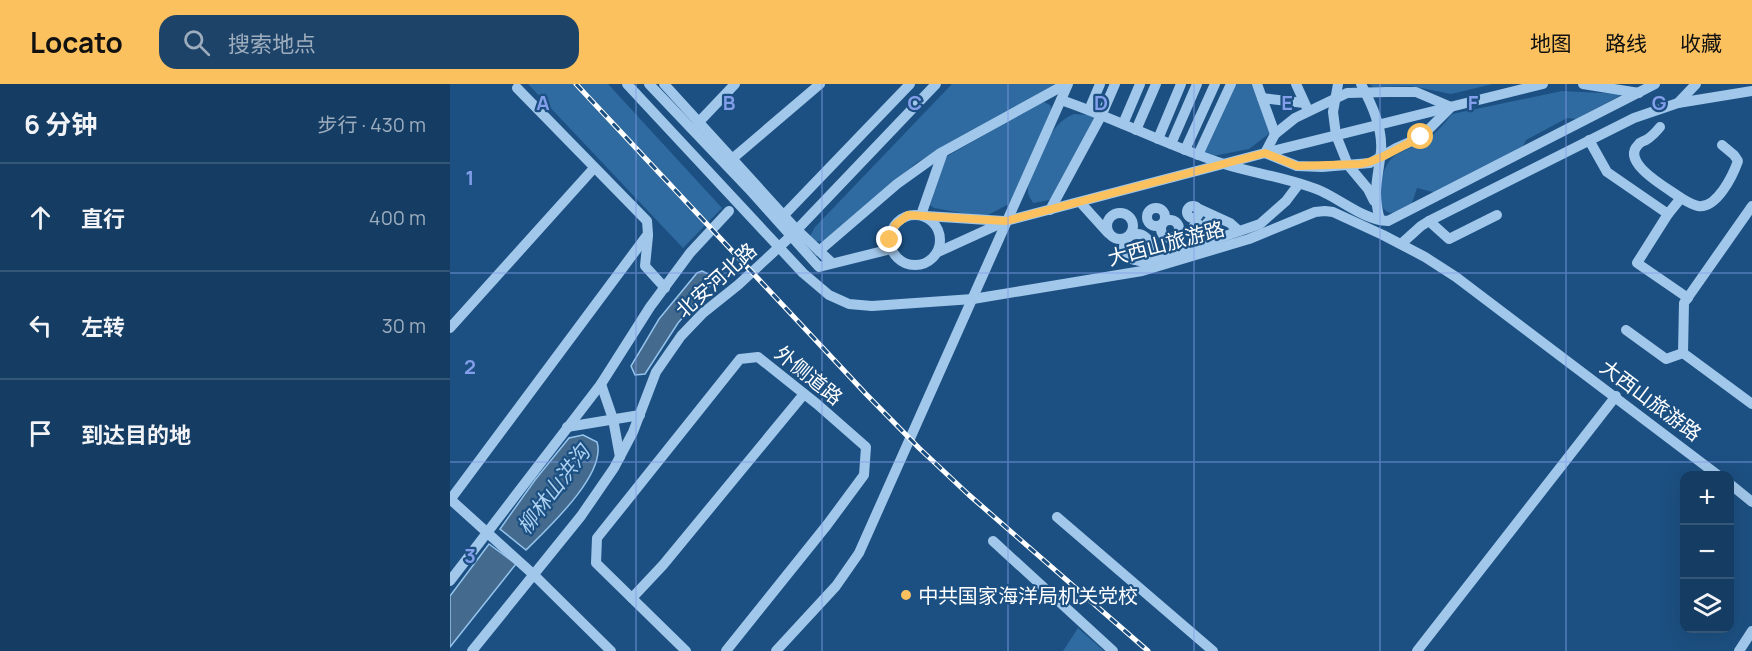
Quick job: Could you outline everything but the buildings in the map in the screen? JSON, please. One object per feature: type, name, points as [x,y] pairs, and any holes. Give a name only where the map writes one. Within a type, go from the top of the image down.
[{"type":"street","name":"大西山旅游路","points":[[627,84],[803,273],[829,295],[849,304],[872,306],[973,299],[1143,271],[1248,239],[1315,212],[1333,212],[1401,244],[1456,277],[1713,471]]},
{"type":"street","points":[[649,84],[749,189],[794,233],[832,263]]},
{"type":"street","points":[[664,84],[784,215],[819,267],[891,249]]},
{"type":"street","points":[[698,123],[735,84]]},
{"type":"street","points":[[732,159],[820,84]]},
{"type":"street","points":[[784,215],[910,84]]},
{"type":"street","name":"北安河北路","points":[[472,651],[581,516],[621,458],[656,372],[681,336],[703,313],[738,285],[794,233],[936,84]]},
{"type":"street","points":[[819,251],[897,184],[943,152],[1067,84]]},
{"type":"street","points":[[776,651],[836,586],[859,553],[1067,84]]},
{"type":"street","points":[[1089,110],[1100,84]]},
{"type":"street","points":[[1050,210],[1102,114],[1114,84]]},
{"type":"street","points":[[1123,124],[1140,84]]},
{"type":"street","points":[[1136,130],[1156,84]]},
{"type":"street","points":[[1158,139],[1181,84]]},
{"type":"street","points":[[1171,144],[1197,84]]},
{"type":"street","points":[[1185,150],[1215,84]]},
{"type":"street","points":[[1198,155],[1231,84]]},
{"type":"street","points":[[1257,84],[1275,134]]},
{"type":"street","points":[[1296,84],[1306,107]]},
{"type":"street","points":[[1338,84],[1333,112],[1336,135],[1347,165],[1368,189],[1380,220]]},
{"type":"street","points":[[1006,221],[908,215],[895,225],[890,240],[891,249],[895,256],[909,265],[926,263],[938,252],[1006,221],[1265,153],[1543,84]]},
{"type":"street","points":[[1583,84],[1639,93]]},
{"type":"street","points":[[1061,100],[1102,114],[1225,165],[1320,191],[1380,220],[1388,221],[1655,84]]},
{"type":"street","points":[[1678,103],[1696,84]]},
{"type":"street","points":[[517,88],[647,221],[645,267],[664,288]]},
{"type":"street","points":[[1364,89],[1378,125],[1381,149],[1375,187],[1376,205]]},
{"type":"street","points":[[1265,153],[1275,134],[1306,107],[1347,93],[1364,89],[1416,92],[1451,107]]},
{"type":"street","points":[[1401,244],[1430,221],[1634,118],[1678,103],[1752,91]]},
{"type":"street","points":[[1262,98],[1306,107]]},
{"type":"street","points":[[1265,153],[1297,166],[1370,163],[1421,137],[1451,107]]},
{"type":"street","points":[[1660,127],[1648,140],[1636,146],[1634,152],[1636,162],[1644,171],[1696,206],[1706,206],[1711,203],[1732,178],[1738,161],[1722,145]]},
{"type":"street","points":[[1589,140],[1607,172],[1668,214]]},
{"type":"street","points":[[923,215],[943,152]]},
{"type":"street","points":[[450,328],[594,168]]},
{"type":"street","points":[[1110,234],[1107,225],[1113,214],[1122,212],[1130,216],[1134,224],[1125,243],[1125,250],[1128,256],[1147,263],[1187,249],[1219,232],[1239,231],[1260,224],[1286,201],[1298,185]]},
{"type":"street","points":[[740,199],[749,189]]},
{"type":"street","points":[[1681,198],[1637,263],[1688,298]]},
{"type":"street","points":[[1080,202],[1110,234],[1117,238],[1141,234],[1150,242],[1148,254],[1142,259],[1135,260]]},
{"type":"street","points":[[1683,353],[1684,303],[1752,206]]},
{"type":"street","points":[[1196,207],[1230,223],[1239,231]]},
{"type":"street","points":[[450,581],[601,384],[664,288],[690,253],[729,211]]},
{"type":"street","points":[[923,215],[938,227],[941,244],[938,252]]},
{"type":"street","points":[[1430,221],[1449,238],[1497,215]]},
{"type":"street","points":[[1163,223],[1171,220],[1176,222],[1187,249]]},
{"type":"street","points":[[1205,228],[1206,224],[1211,221],[1215,222],[1219,232]]},
{"type":"street","points":[[611,651],[534,574],[488,531],[450,500],[648,234]]},
{"type":"street","points":[[1626,330],[1666,359],[1683,353]]},
{"type":"street","points":[[1683,353],[1752,404]]},
{"type":"street","name":"外侧道路","points":[[686,651],[596,563],[597,538],[740,359],[758,357],[866,447],[864,475],[726,651]]},
{"type":"street","points":[[601,384],[613,419],[621,458]]},
{"type":"street","points":[[632,598],[663,565],[804,394]]},
{"type":"street","points":[[1417,651],[1616,396]]},
{"type":"street","points":[[567,427],[640,415]]},
{"type":"street","points":[[1734,487],[1752,502]]},
{"type":"street","points":[[1057,517],[1213,651]]},
{"type":"street","points":[[993,541],[1113,651]]},
{"type":"street","points":[[1739,651],[1752,631]]},
{"type":"shaded area","points":[[528,84],[608,84],[722,208],[683,248]]},
{"type":"shaded area","points":[[952,84],[1059,84],[916,163],[824,242],[815,241],[810,236],[815,227]]},
{"type":"shaded area","points":[[1235,84],[1253,84],[1270,133],[1249,149],[1213,156],[1203,152]]},
{"type":"shaded area","points":[[1369,84],[1493,84],[1451,94],[1411,86],[1374,87]]},
{"type":"shaded area","points":[[1562,91],[1623,94],[1576,119],[1567,118],[1526,140],[1523,146],[1437,193],[1417,188],[1411,206],[1398,212],[1391,213],[1385,210],[1380,199],[1380,192],[1382,176],[1388,162],[1399,153],[1430,137],[1452,114]]},
{"type":"shaded area","points":[[1044,102],[1050,105],[1052,110],[1009,204],[984,217],[934,208],[930,205],[946,157]]},
{"type":"shaded area","points":[[1074,114],[1096,118],[1050,200],[1033,203],[1028,194],[1028,187],[1045,145],[1057,126]]},
{"type":"shaded area","points":[[1078,628],[1104,651],[1063,651]]},
{"type":"water","points":[[702,271],[708,274],[713,281],[678,323],[645,374],[635,375],[631,366],[659,319],[697,273]]},
{"type":"water","name":"柳林山洪沟","points":[[583,435],[597,442],[598,455],[593,469],[573,500],[526,550],[500,529],[569,438]]},
{"type":"water","points":[[489,544],[516,564],[450,647],[450,596]]},
{"type":"railway","points":[[576,84],[919,448],[969,495],[1148,651]]},
{"type":"place","name":"中共国家海洋局机关党校","points":[[906,595]]},
{"type":"route","points":[[890,240],[895,225],[908,215],[1006,221],[1265,153],[1282,162],[1297,166],[1322,167],[1370,163],[1421,137]]}]
